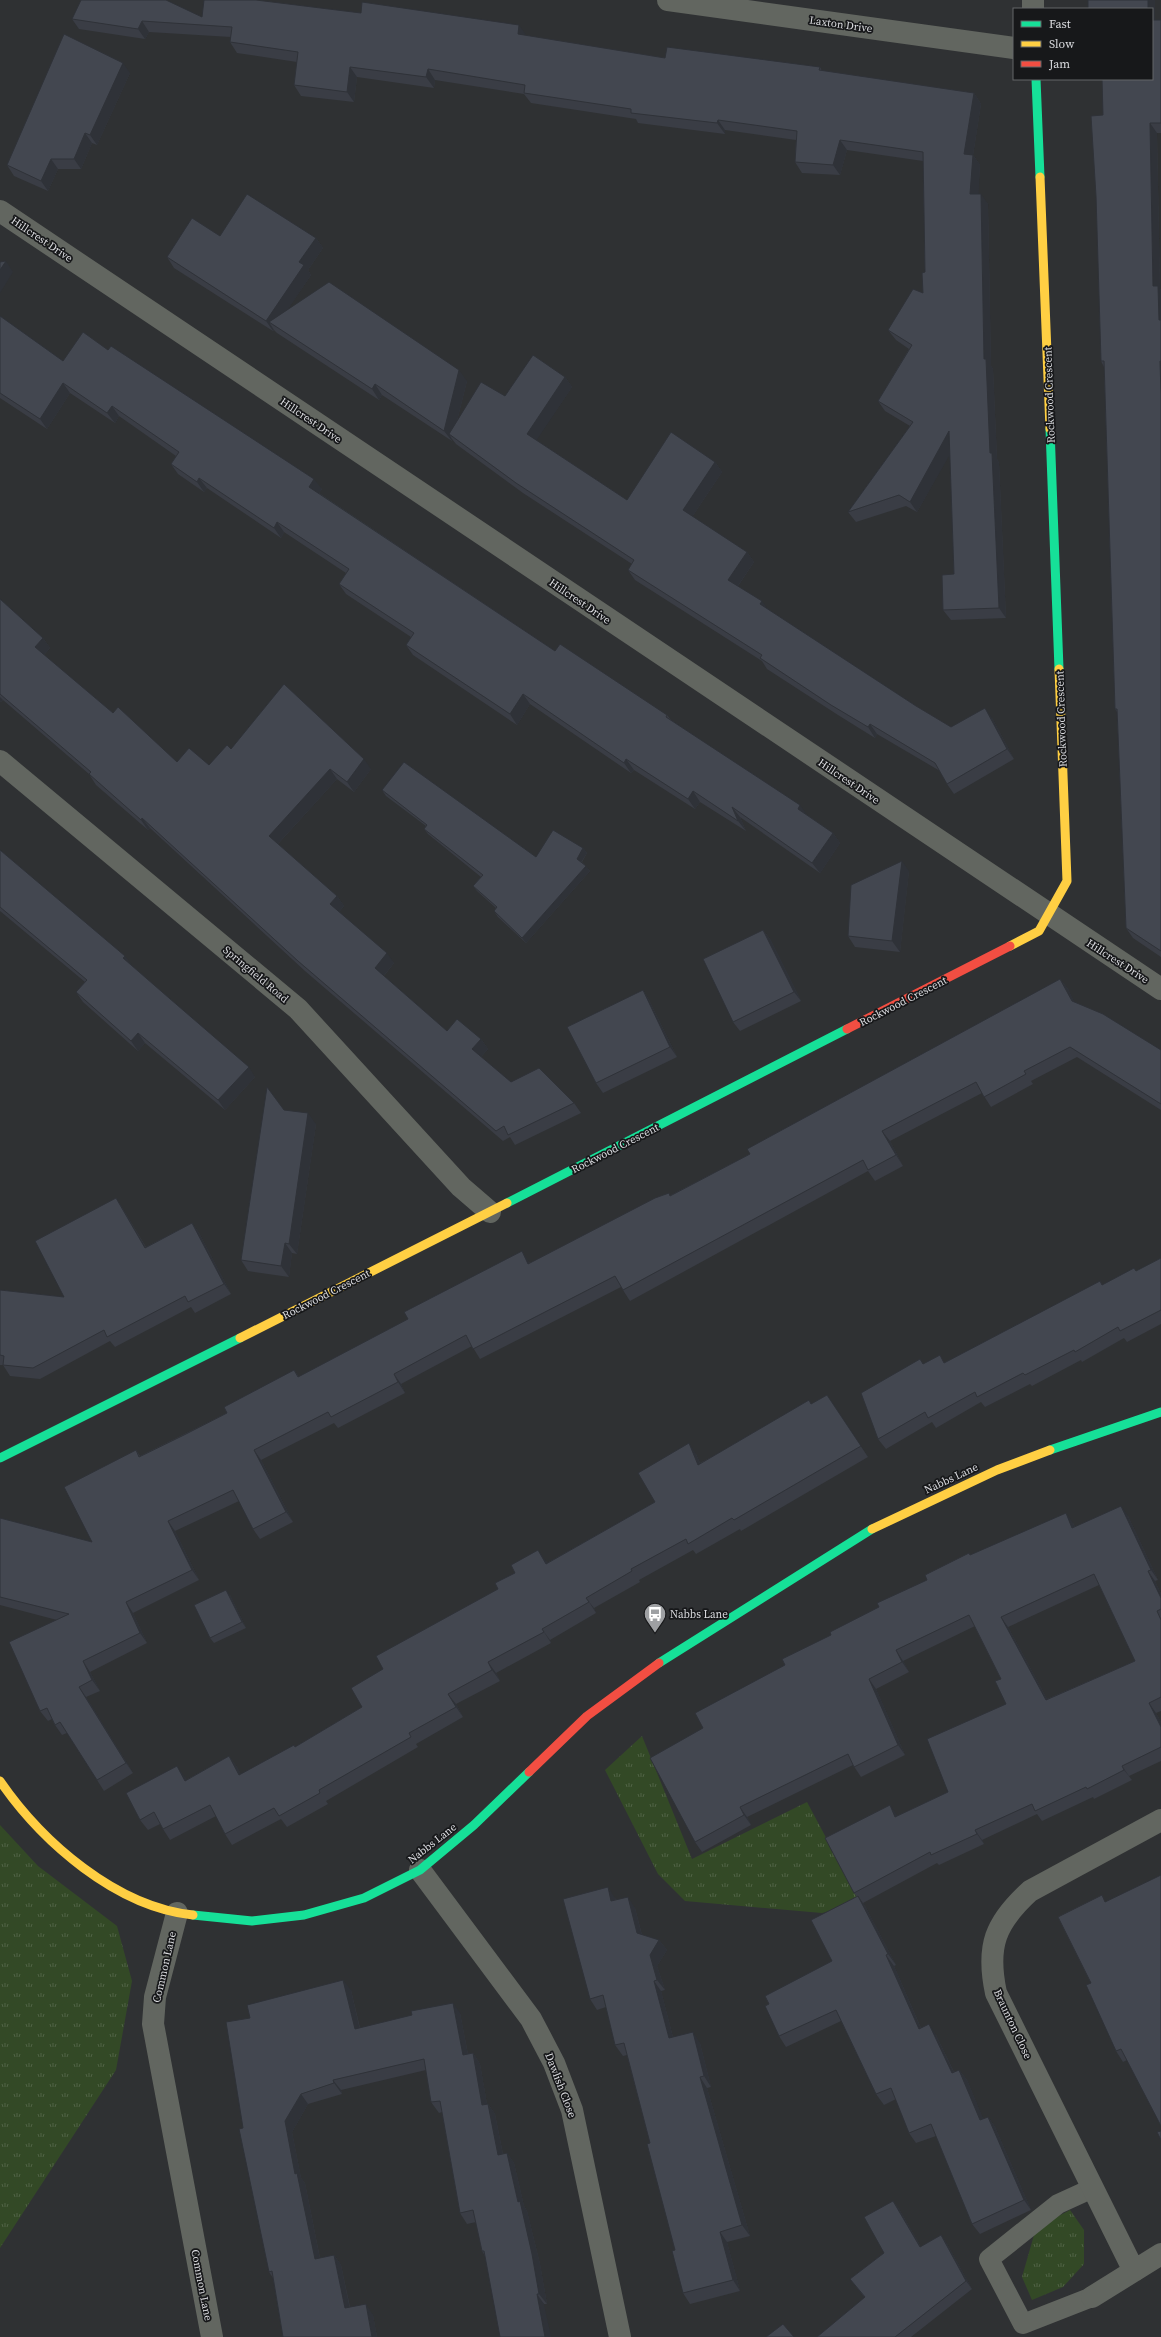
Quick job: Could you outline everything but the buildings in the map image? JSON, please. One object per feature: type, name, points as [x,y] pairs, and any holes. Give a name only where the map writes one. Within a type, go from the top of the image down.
[{"type":"street","name":"Laxton Drive","points":[[668,0],[1013,48]]},
{"type":"street","name":"Rockwood Crescent","points":[[0,1458],[490,1212],[1039,931],[1067,881],[1036,80]]},
{"type":"street","name":"Hillcrest Drive","points":[[0,211],[1048,915],[1161,989]]},
{"type":"street","name":"Springfield Road","points":[[0,761],[298,1009],[461,1186],[490,1212]]},
{"type":"street","name":"Nabbs Lane","points":[[177,1913],[252,1921],[304,1915],[364,1898],[420,1870],[474,1825],[587,1716],[670,1655],[867,1531],[997,1470],[1091,1434],[1161,1412]]},
{"type":"street","points":[[0,1781],[13,1800],[45,1837],[90,1872],[131,1896],[177,1913]]},
{"type":"street","name":"Braunton Close","points":[[1134,2271],[996,1993],[991,1969],[993,1946],[1000,1925],[1012,1908],[1030,1891],[1161,1820]]},
{"type":"street","name":"Dawlish Close","points":[[420,1870],[531,2019],[554,2063],[572,2110],[620,2337]]},
{"type":"street","name":"Common Lane","points":[[177,1913],[155,1997],[153,2024],[212,2337]]},
{"type":"street","points":[[1092,2297],[1161,2254]]},
{"type":"lane","points":[[1092,2297],[1023,2324],[990,2259],[1058,2204],[1093,2188]]},
{"type":"green space","points":[[642,1736],[692,1859],[807,1802],[861,1903],[822,1913],[685,1901],[658,1874],[605,1770]]},
{"type":"green space","points":[[0,1825],[38,1866],[117,1926],[132,1981],[116,2070],[0,2248]]},
{"type":"green space","points":[[1070,2210],[1084,2230],[1084,2264],[1063,2287],[1032,2300],[1022,2277],[1036,2228]]},
{"type":"traffic: fast","points":[[1036,80],[1040,177]]},
{"type":"traffic: fast","points":[[1050,429],[1059,669]]},
{"type":"traffic: fast","points":[[507,1203],[847,1029]]},
{"type":"traffic: fast","points":[[0,1458],[240,1338]]},
{"type":"traffic: fast","points":[[1050,1450],[1161,1412]]},
{"type":"traffic: fast","points":[[659,1663],[872,1529]]},
{"type":"traffic: fast","points":[[193,1915],[252,1921],[304,1915],[364,1898],[420,1870],[474,1825],[529,1772]]},
{"type":"traffic: slow","points":[[1040,177],[1050,429]]},
{"type":"traffic: slow","points":[[1010,946],[1039,931],[1067,881],[1059,669]]},
{"type":"traffic: slow","points":[[240,1338],[507,1203]]},
{"type":"traffic: slow","points":[[872,1529],[997,1470],[1050,1450]]},
{"type":"traffic: slow","points":[[0,1781],[37,1827],[83,1868],[109,1885],[136,1899],[164,1909],[193,1915]]},
{"type":"traffic: jam","points":[[847,1029],[1010,946]]},
{"type":"traffic: jam","points":[[529,1772],[587,1716],[659,1663]]},
{"type":"place","name":"Nabbs Lane","points":[[655,1634]]}]
